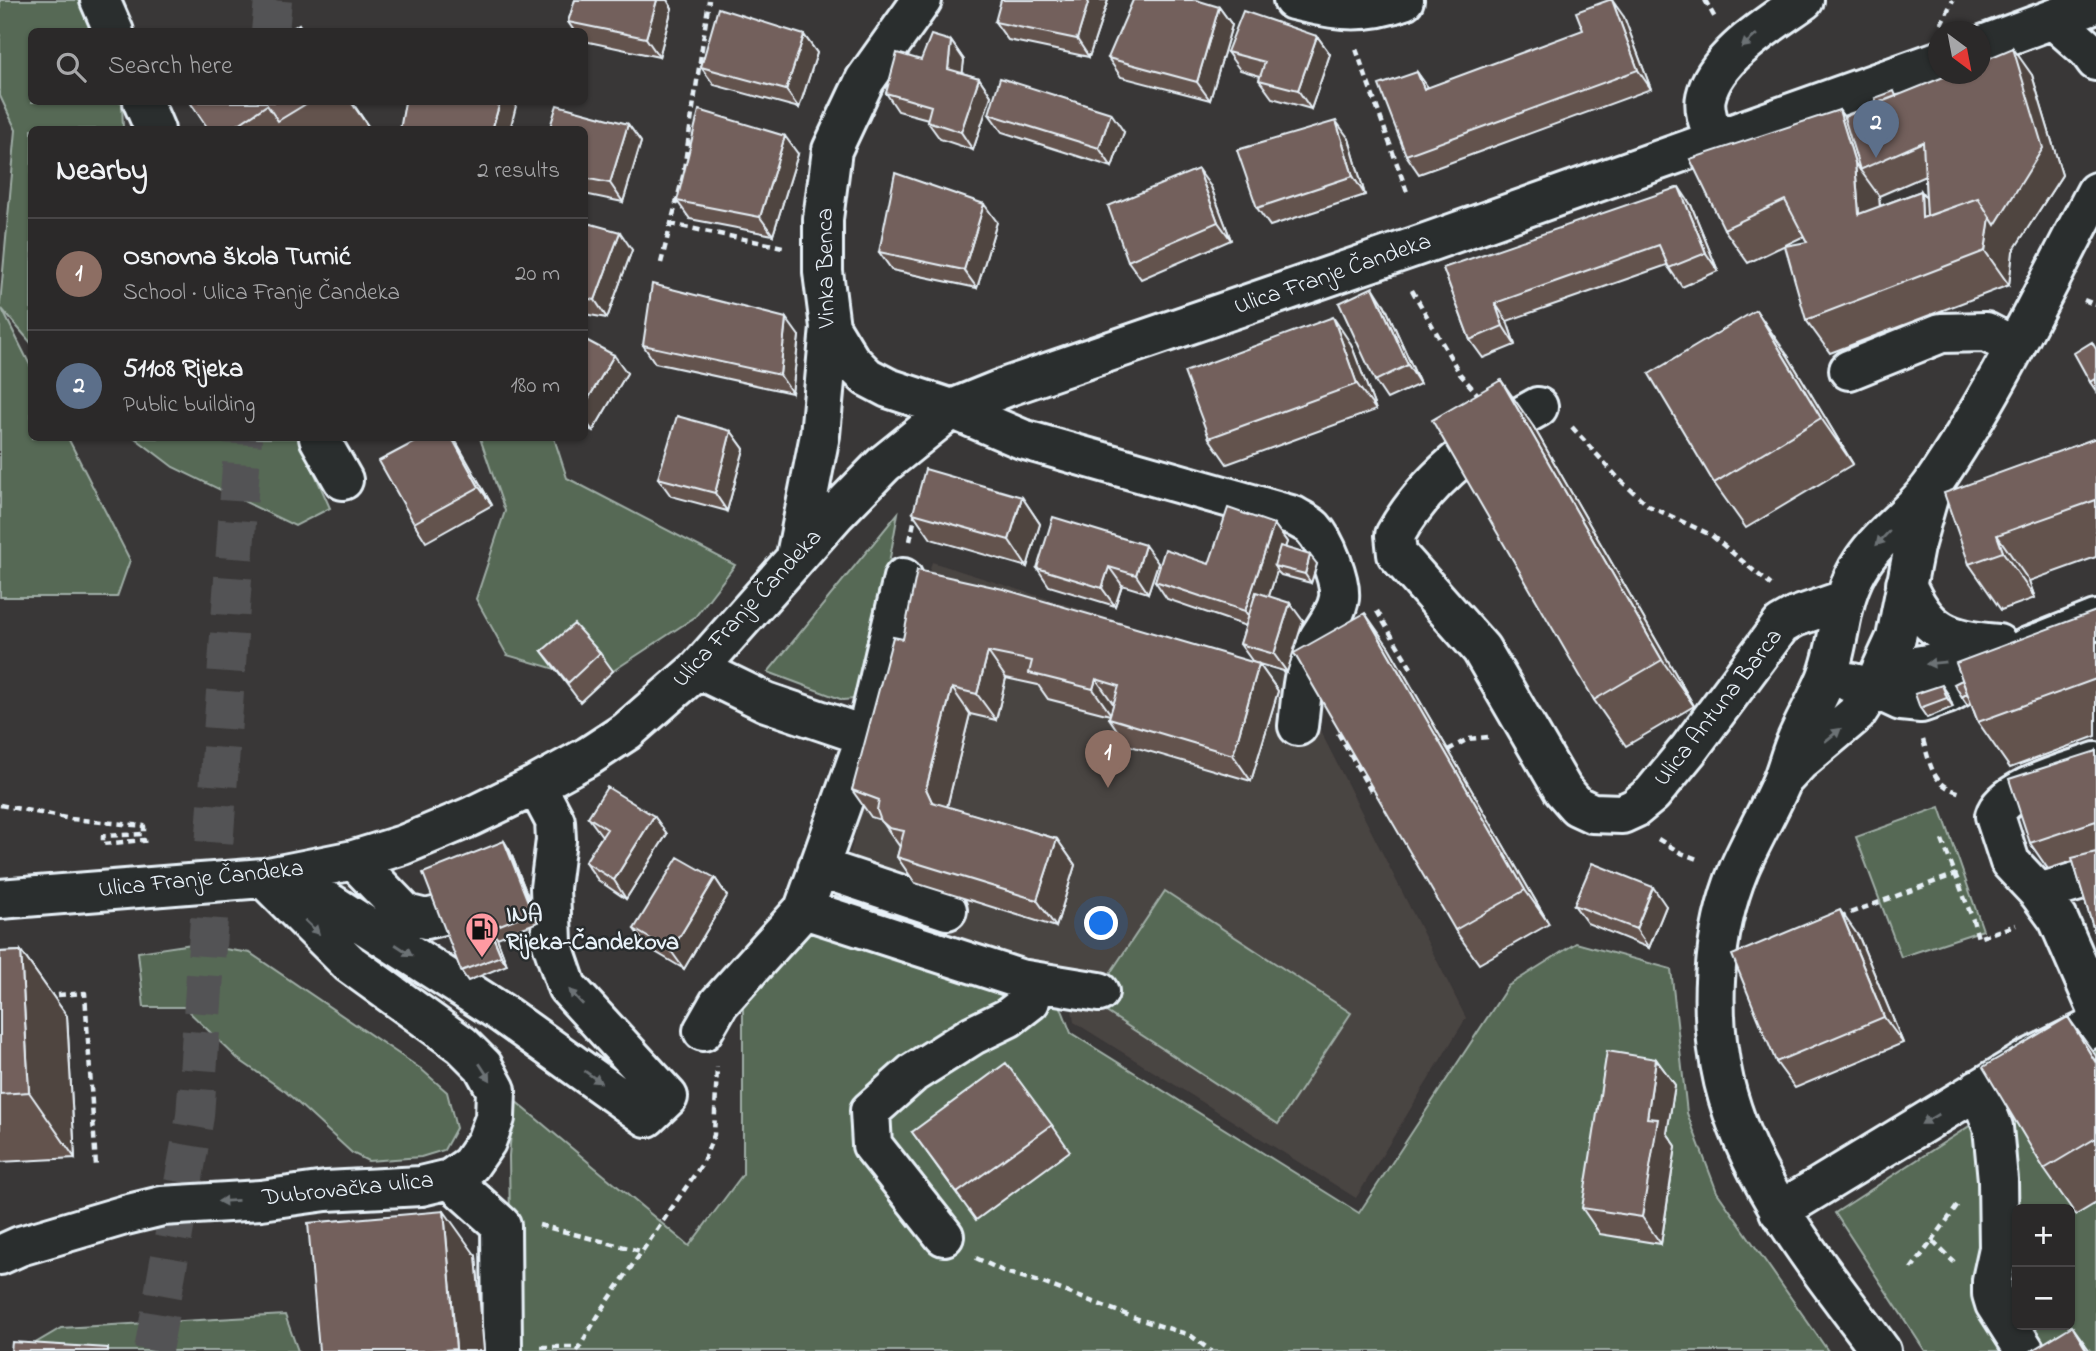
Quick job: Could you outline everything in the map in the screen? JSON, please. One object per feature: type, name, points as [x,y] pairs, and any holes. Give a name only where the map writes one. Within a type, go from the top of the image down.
[{"type":"street","points":[[100,0],[112,28]]},
{"type":"street","name":"Vinka Benca","points":[[795,559],[820,435],[830,327],[823,272],[823,219],[832,150],[864,80],[922,0]]},
{"type":"street","points":[[1293,0],[1345,11],[1381,8],[1404,0]]},
{"type":"street","points":[[1714,139],[1706,111],[1706,97],[1716,76],[1731,57],[1759,32],[1804,0]]},
{"type":"street","points":[[1991,42],[2096,3]]},
{"type":"street","points":[[2053,19],[2088,50],[2096,61]]},
{"type":"street","name":"Ulica Franje Čandeka","points":[[0,899],[274,876],[354,860],[402,845],[470,817],[589,756],[627,731],[698,669],[884,464],[952,409],[1009,386],[1423,244],[1714,139],[1928,50]]},
{"type":"street","points":[[144,105],[153,126]]},
{"type":"street","points":[[1881,1351],[1779,1212],[1739,1131],[1724,1082],[1716,1039],[1715,975],[1724,919],[1737,873],[1782,781],[1794,746],[1827,676],[1844,600],[1862,561],[1930,488],[1953,454],[2015,347],[2096,192]]},
{"type":"street","points":[[830,327],[850,360],[867,377],[888,388],[952,409],[1021,439],[1294,516],[1312,527],[1323,542],[1339,583],[1339,599],[1311,652],[1298,726]]},
{"type":"street","points":[[1849,370],[1941,332],[1986,332],[2015,347]]},
{"type":"street","name":"Ulica Antuna Barca","points":[[1538,407],[1502,426],[1464,455],[1429,489],[1395,535],[1397,554],[1481,649],[1544,759],[1563,790],[1577,806],[1592,813],[1606,815],[1622,814],[1635,808],[1652,794],[1689,749],[1781,625],[1795,617],[1844,600]]},
{"type":"street","points":[[321,441],[343,480]]},
{"type":"street","points":[[1782,781],[1799,762],[1856,714],[1873,688],[1896,638],[1906,584],[1930,488]]},
{"type":"street","points":[[711,1017],[804,909],[866,736],[903,578]]},
{"type":"street","points":[[1906,584],[1928,622],[1946,635],[1976,642],[2028,647]]},
{"type":"street","points":[[1827,676],[1873,688],[1903,668],[2028,647],[2096,620]]},
{"type":"street","points":[[698,669],[766,702],[866,736]]},
{"type":"street","points":[[2096,762],[2020,791],[2006,799],[1997,809],[1995,816],[2010,862],[2029,905],[2058,919],[2096,1006]]},
{"type":"street","points":[[274,876],[500,1012],[647,1116],[668,1097],[567,986],[552,943],[550,888],[538,876],[556,839],[555,821],[536,785]]},
{"type":"street","points":[[354,860],[406,914],[426,919],[442,915]]},
{"type":"street","points":[[818,867],[947,911]]},
{"type":"street","name":"Dubrovačka ulica","points":[[7,1246],[162,1206],[326,1191],[421,1186],[450,1179],[470,1165],[486,1142],[495,1118],[496,1090],[483,1066],[462,1045],[350,964],[274,876]]},
{"type":"street","points":[[2029,905],[2096,876]]},
{"type":"street","points":[[804,909],[1033,985],[1030,1001],[1008,1018],[973,1035],[913,1073],[870,1111],[873,1144],[944,1236]]},
{"type":"street","points":[[1020,979],[1098,992]]},
{"type":"street","points":[[1779,1212],[2029,1059],[2096,1026]]},
{"type":"street","points":[[1978,1089],[1993,1127],[1998,1180],[1999,1248],[1992,1280],[1992,1294],[1995,1304],[2025,1351]]},
{"type":"street","points":[[450,1179],[501,1225],[502,1351]]},
{"type":"path","points":[[661,263],[683,176],[709,0]]},
{"type":"path","points":[[1705,0],[1710,10]]},
{"type":"path","points":[[1946,21],[1953,0]]},
{"type":"path","points":[[1356,48],[1407,192]]},
{"type":"path","points":[[670,224],[785,247]]},
{"type":"path","points":[[1407,281],[1460,374],[1483,401]]},
{"type":"path","points":[[1571,426],[1620,480],[1649,506],[1711,535],[1772,585],[1782,588]]},
{"type":"path","points":[[914,519],[917,508]]},
{"type":"path","points":[[1339,583],[1368,595],[1411,668]]},
{"type":"path","points":[[1305,676],[1372,793],[1378,790]]},
{"type":"path","points":[[1922,736],[1934,775]]},
{"type":"path","points":[[1448,750],[1468,739]]},
{"type":"path","points":[[0,805],[71,819],[144,826],[144,834],[103,836],[103,844],[144,840],[145,853]]},
{"type":"path","points":[[1942,840],[1978,938],[2021,924],[2029,905]]},
{"type":"path","points":[[1681,853],[1697,859]]},
{"type":"path","points":[[1834,919],[1956,874]]},
{"type":"path","points":[[42,997],[85,993],[96,1167]]},
{"type":"path","points":[[577,1351],[601,1311],[702,1164],[714,1135],[711,1017]]},
{"type":"path","points":[[1911,1269],[1963,1197]]},
{"type":"path","points":[[501,1225],[535,1224],[644,1252]]},
{"type":"path","points":[[944,1236],[963,1253],[1005,1272],[1190,1335],[1211,1351]]},
{"type":"path","points":[[1933,1241],[1938,1246]]},
{"type":"shaded area","points":[[932,562],[1293,677],[1466,1018],[1356,1198],[1074,1022],[1067,979],[837,899]]},
{"type":"green space","points":[[0,0],[78,0],[92,28],[28,28],[28,105],[122,105],[123,126],[28,126],[28,339],[2,309],[28,361],[28,441],[70,441],[130,560],[117,597],[0,597],[0,304],[16,130],[0,96]]},
{"type":"green space","points":[[139,441],[300,441],[330,508],[295,526],[173,467]]},
{"type":"green space","points":[[481,441],[555,441],[567,478],[735,565],[695,617],[613,671],[587,642],[555,669],[507,655],[476,599],[505,511]]},
{"type":"green space","points":[[898,513],[865,698],[843,700],[768,672]]},
{"type":"green space","points":[[1940,807],[1983,930],[1901,957],[1856,837]]},
{"type":"green space","points":[[1165,891],[1351,1013],[1278,1124],[1091,1002]]},
{"type":"green space","points":[[809,931],[1055,992],[1071,1033],[1359,1213],[1508,986],[1576,943],[1671,969],[1687,1113],[1717,1192],[1828,1351],[512,1351],[509,1156],[514,1100],[689,1246],[743,1174],[743,992]]},
{"type":"green space","points":[[192,944],[250,953],[421,1069],[447,1092],[456,1128],[444,1150],[421,1157],[368,1161],[352,1153],[286,1092],[238,1059],[184,1007],[144,1007],[138,952]]},
{"type":"green space","points":[[2096,1044],[2096,1351],[1925,1351],[1835,1213]]},
{"type":"green space","points":[[285,1315],[298,1351],[22,1351],[61,1328]]},
{"type":"building","points":[[575,0],[657,0],[646,38],[568,22]]},
{"type":"building","points":[[1001,0],[1089,0],[1077,39],[995,22]]},
{"type":"building","points":[[1133,0],[1196,0],[1219,7],[1197,82],[1108,58]]},
{"type":"building","points":[[1612,0],[1638,70],[1406,155],[1379,85],[1417,72],[1424,89],[1583,30],[1576,12]]},
{"type":"building","points":[[718,8],[804,35],[786,90],[701,67]]},
{"type":"building","points":[[1243,11],[1317,36],[1298,90],[1259,80],[1265,62],[1227,52]]},
{"type":"building","points":[[931,35],[951,41],[948,69],[979,78],[961,132],[927,121],[931,106],[886,93],[897,53],[921,60]]},
{"type":"building","points":[[2013,48],[2043,148],[1995,225],[1978,198],[1927,216],[1923,142],[1860,170],[1844,117],[1928,83],[1991,84],[1991,57]]},
{"type":"building","points":[[1000,78],[1111,113],[1099,148],[989,114]]},
{"type":"building","points":[[1894,91],[1896,96],[1877,103],[1875,98]]},
{"type":"building","points":[[192,105],[267,105],[236,126],[206,126]]},
{"type":"building","points":[[267,105],[304,105],[278,121]]},
{"type":"building","points":[[404,105],[499,105],[493,126],[401,126]]},
{"type":"building","points":[[557,105],[628,124],[610,183],[588,179],[588,126],[550,126]]},
{"type":"building","points":[[699,110],[785,136],[760,217],[677,201]]},
{"type":"building","points":[[1839,110],[1855,163],[1859,214],[1921,191],[1922,218],[1978,198],[1990,217],[1985,251],[1806,320],[1785,246],[1807,242],[1785,200],[1724,229],[1690,159]]},
{"type":"building","points":[[1336,121],[1353,176],[1257,208],[1237,150]]},
{"type":"building","points":[[1198,169],[1218,222],[1128,261],[1108,206]]},
{"type":"building","points":[[895,173],[984,204],[964,270],[879,252]]},
{"type":"building","points":[[1679,187],[1706,253],[1669,268],[1659,245],[1495,303],[1503,326],[1470,340],[1443,268]]},
{"type":"building","points":[[588,223],[620,232],[595,300],[588,299]]},
{"type":"building","points":[[652,284],[786,318],[780,375],[643,345]]},
{"type":"building","points":[[1373,287],[1408,365],[1375,381],[1339,303]]},
{"type":"building","points":[[1756,310],[1821,418],[1714,483],[1649,374]]},
{"type":"building","points":[[1333,317],[1357,384],[1209,438],[1184,372]]},
{"type":"building","points":[[588,341],[614,355],[588,399]]},
{"type":"building","points":[[2092,342],[2096,349],[2096,378],[2090,382],[2074,353]]},
{"type":"building","points":[[1501,380],[1662,660],[1594,700],[1432,420]]},
{"type":"building","points":[[677,416],[731,431],[715,493],[658,478]]},
{"type":"building","points":[[2096,438],[2096,500],[1997,535],[2003,552],[1969,564],[1944,493]]},
{"type":"building","points":[[416,441],[454,441],[479,487],[414,523],[379,461]]},
{"type":"building","points":[[925,469],[1022,497],[1009,540],[913,513]]},
{"type":"building","points":[[1228,508],[1274,524],[1245,611],[1155,581],[1165,549],[1209,564]]},
{"type":"building","points":[[1053,517],[1145,545],[1136,575],[1109,567],[1102,588],[1037,568]]},
{"type":"building","points":[[1280,546],[1310,555],[1305,574],[1274,566]]},
{"type":"building","points":[[917,570],[1003,589],[1259,664],[1233,755],[1109,718],[1119,686],[1096,679],[1093,689],[1029,673],[1032,661],[988,652],[977,694],[952,688],[926,789],[932,802],[1057,839],[1037,900],[897,857],[904,831],[889,828],[881,821],[877,810],[879,800],[852,790],[893,637],[903,639]]},
{"type":"building","points":[[1256,592],[1290,603],[1274,654],[1240,644]]},
{"type":"building","points":[[2096,611],[2096,679],[1978,722],[1956,663]]},
{"type":"building","points":[[1365,613],[1525,890],[1455,930],[1294,653]]},
{"type":"building","points":[[574,624],[600,653],[568,683],[542,651]]},
{"type":"building","points":[[1962,680],[1967,693],[1962,697],[1954,684]]},
{"type":"building","points":[[1942,685],[1947,698],[1920,708],[1915,694]]},
{"type":"building","points":[[2096,751],[2096,821],[2030,843],[2009,779]]},
{"type":"building","points":[[607,787],[654,816],[614,880],[585,862],[607,829],[588,817]]},
{"type":"building","points":[[504,841],[532,912],[490,929],[501,956],[461,971],[423,873]]},
{"type":"building","points":[[2096,852],[2096,937],[2072,858]]},
{"type":"building","points":[[678,857],[715,878],[671,951],[634,929]]},
{"type":"building","points":[[1592,863],[1653,887],[1636,929],[1574,905]]},
{"type":"building","points":[[1840,910],[1884,1017],[1776,1062],[1732,955]]},
{"type":"building","points":[[21,951],[29,1092],[0,1094],[0,952]]},
{"type":"building","points":[[2068,1017],[2096,1063],[2096,1138],[2044,1169],[1983,1067]]},
{"type":"building","points":[[1607,1051],[1656,1059],[1647,1118],[1658,1119],[1642,1217],[1582,1208]]},
{"type":"building","points":[[1006,1063],[1052,1125],[957,1193],[912,1132]]},
{"type":"building","points":[[444,1211],[456,1349],[319,1351],[308,1223]]},
{"type":"building","points":[[2065,1330],[2074,1330],[2087,1351],[2031,1351]]},
{"type":"building","points":[[12,1342],[108,1348],[108,1351],[11,1351]]},
{"type":"tunnel","points":[[270,28],[273,0]]},
{"type":"tunnel","points":[[153,1351],[195,1116],[243,441]]},
{"type":"place","name":"51108 Rijeka","points":[[1876,158]]},
{"type":"place","name":"Osnovna škola Turnić","points":[[1108,788]]},
{"type":"place","name":"INA Rijeka-Čandekova","points":[[482,959]]}]
